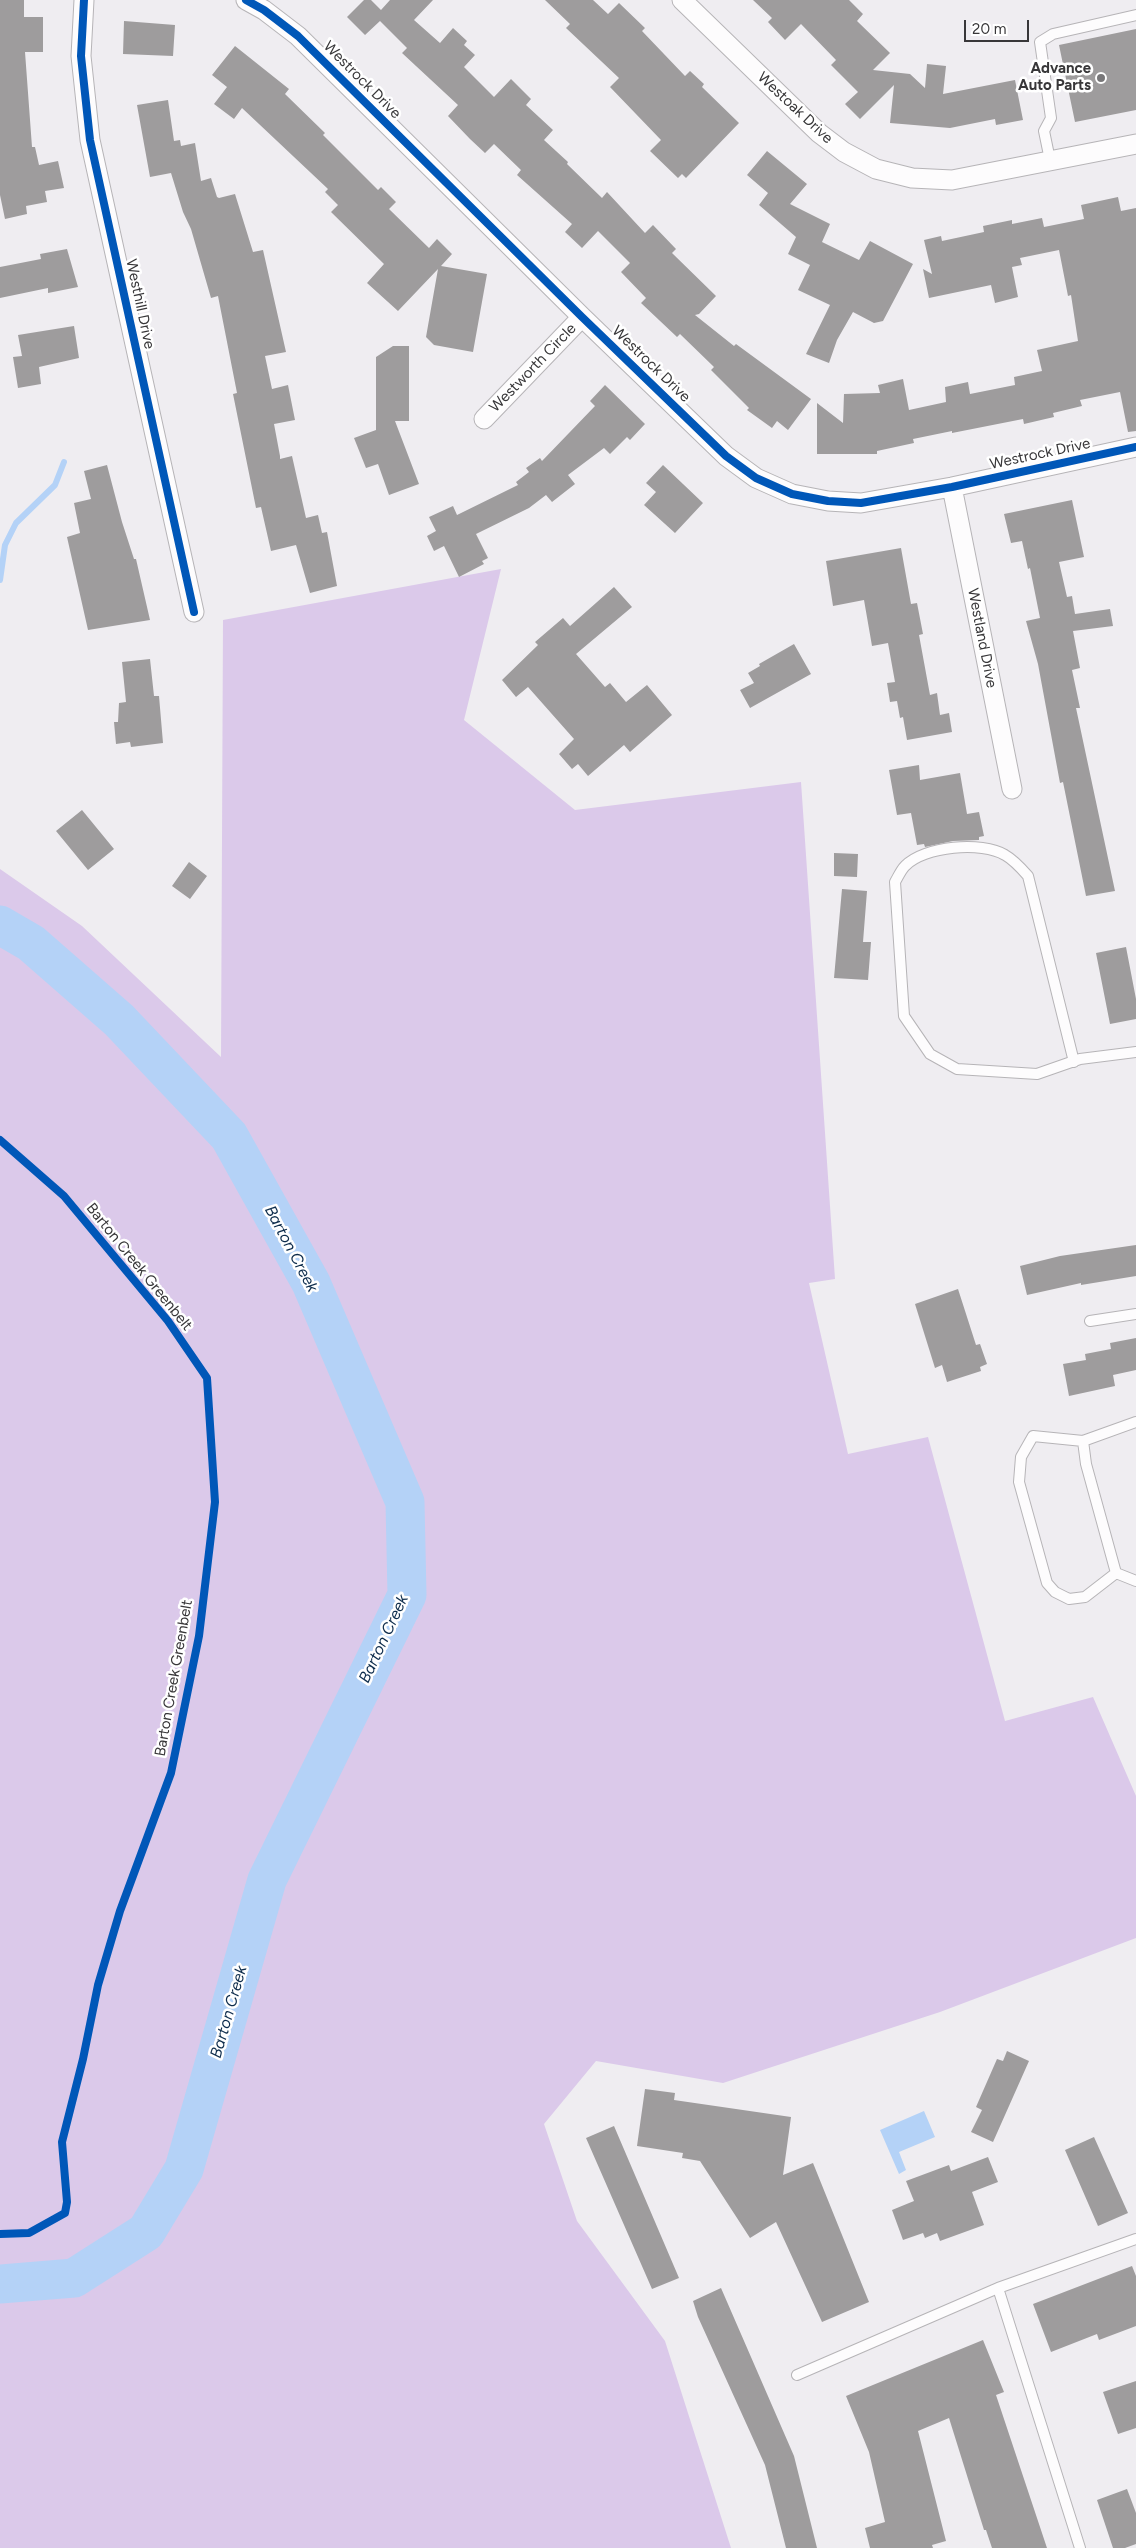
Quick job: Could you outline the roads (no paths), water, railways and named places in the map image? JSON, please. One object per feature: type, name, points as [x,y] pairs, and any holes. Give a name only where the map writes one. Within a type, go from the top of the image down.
[{"type":"street","name":"Westhill Drive","points":[[84,0],[81,56],[90,140],[194,612]]},
{"type":"street","name":"Westrock Drive","points":[[246,0],[264,10],[298,36],[582,317],[726,456],[756,478],[792,494],[828,502],[861,503],[952,487],[1136,447]]},
{"type":"street","name":"Westoak Drive","points":[[682,0],[819,133],[844,152],[876,169],[912,178],[952,180],[1136,144]]},
{"type":"street","name":"Westworth Circle","points":[[484,419],[582,317]]},
{"type":"street","name":"Westland Drive","points":[[952,487],[1012,790]]},
{"type":"lane","points":[[1050,160],[1044,131],[1051,118],[1040,42],[1053,34],[1136,15]]},
{"type":"lane","points":[[1074,1062],[1028,876],[1005,855],[982,846],[960,846],[930,853],[906,865],[895,882],[904,1016],[930,1054],[957,1069],[1037,1074],[1074,1062],[1136,1052]]},
{"type":"lane","points":[[1090,1320],[1136,1314]]},
{"type":"lane","points":[[1116,1573],[1085,1597],[1069,1599],[1055,1592],[1047,1583],[1031,1533],[1019,1482],[1021,1457],[1033,1436],[1083,1441],[1136,1422]]},
{"type":"lane","points":[[1083,1441],[1086,1464],[1116,1573]]},
{"type":"lane","points":[[1116,1573],[1136,1581]]},
{"type":"lane","points":[[797,2375],[998,2288],[1136,2239]]},
{"type":"lane","points":[[998,2288],[1080,2548]]},
{"type":"water","points":[[924,2111],[935,2137],[899,2152],[906,2170],[899,2174],[880,2130]]},
{"type":"waterway","points":[[0,580],[5,545],[16,523],[55,485],[64,462]]},
{"type":"waterway","name":"Barton Creek","points":[[0,925],[31,943],[119,1020],[229,1136],[311,1283],[405,1502],[407,1595],[267,1880],[184,2169],[146,2232],[74,2278],[0,2284]]},
{"type":"place","name":"Advance Auto Parts","points":[[1101,78]]}]
